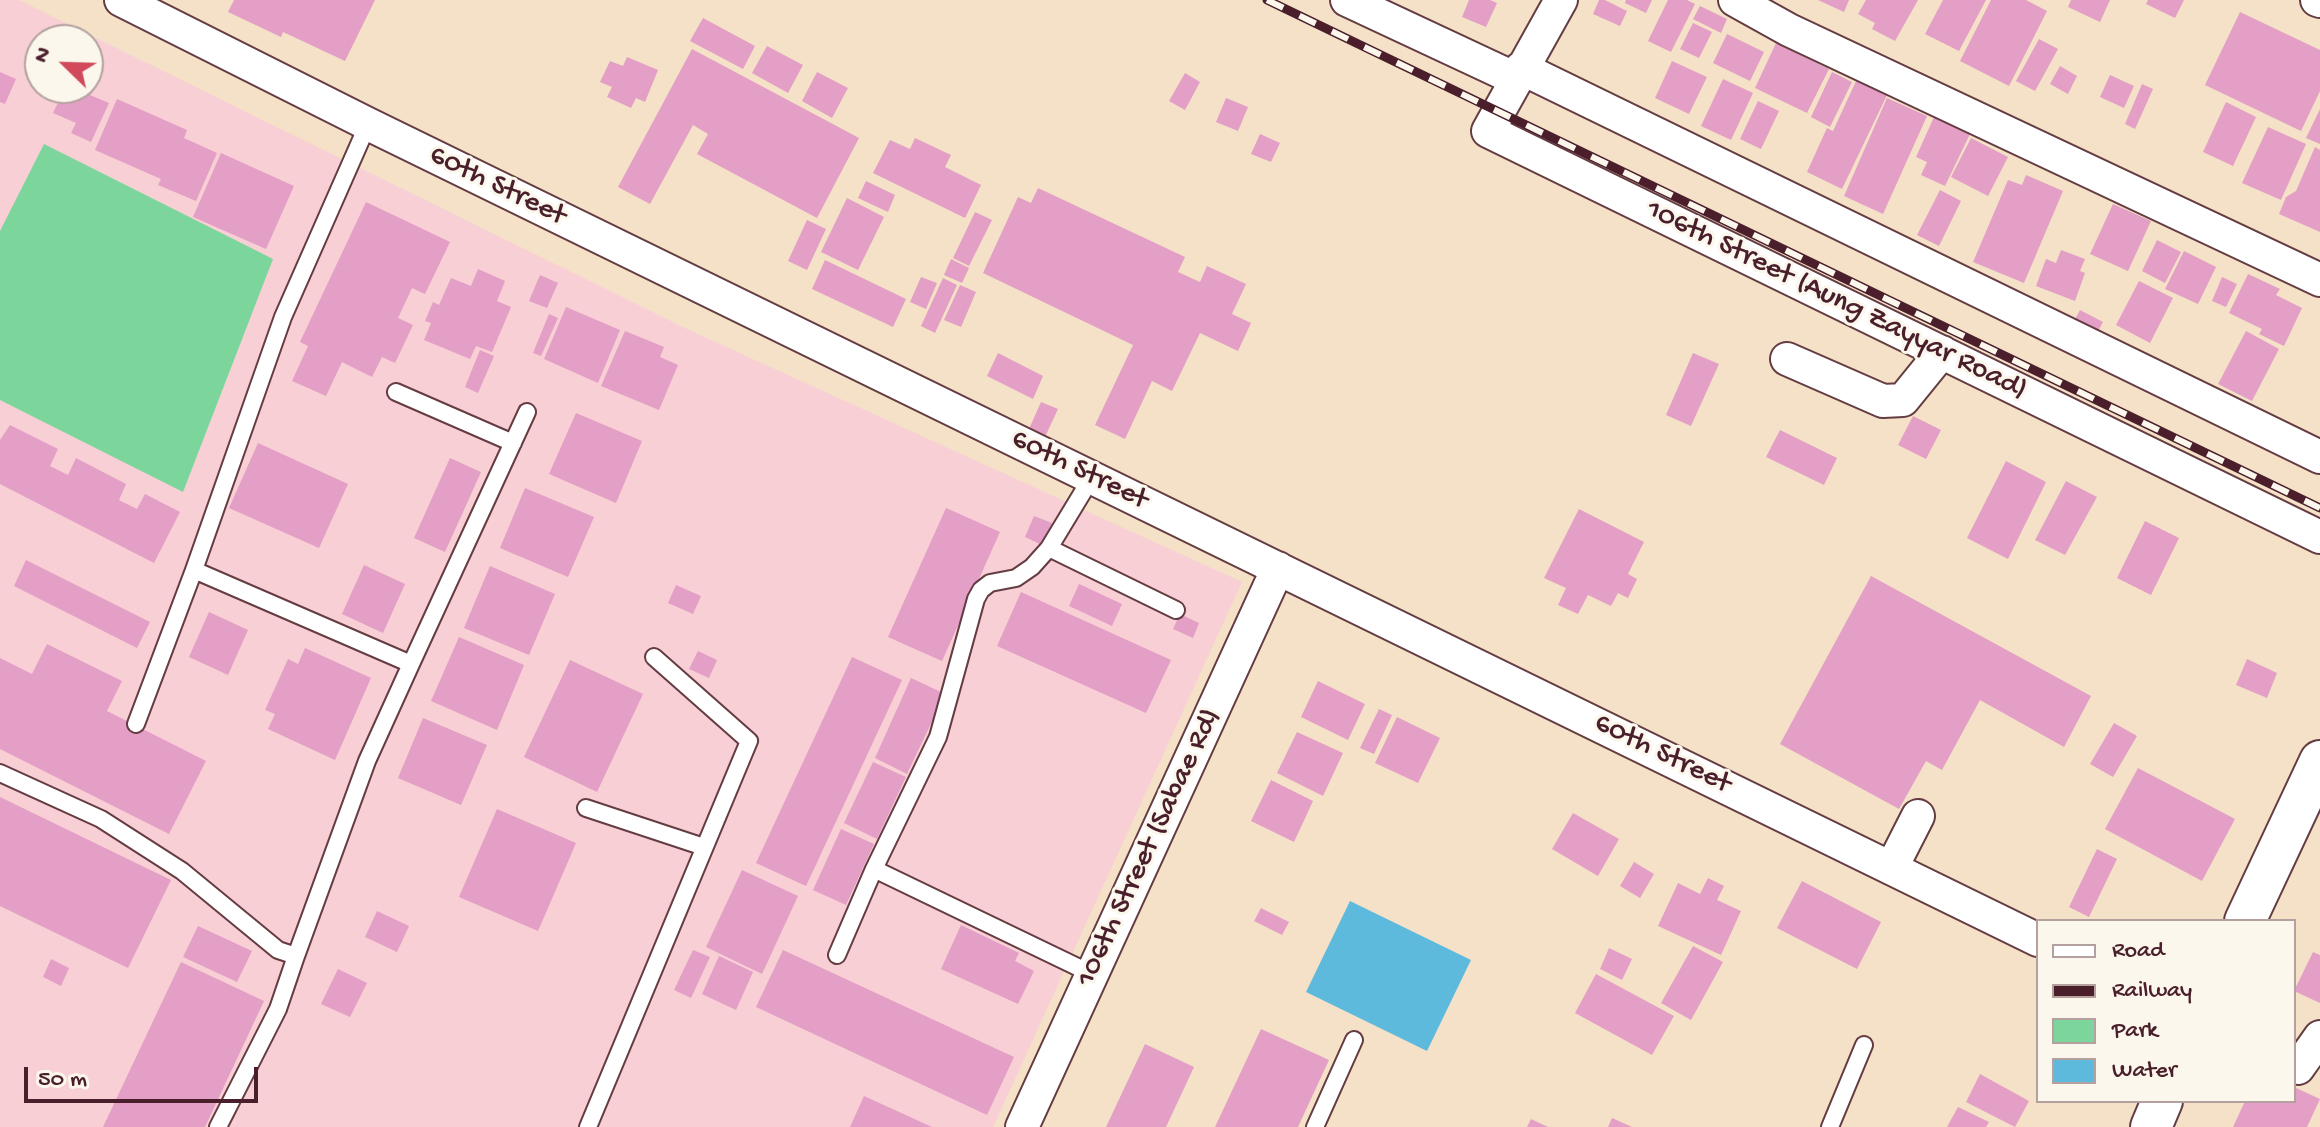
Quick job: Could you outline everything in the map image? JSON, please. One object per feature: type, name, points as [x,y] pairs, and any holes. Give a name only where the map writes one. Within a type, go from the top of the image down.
[{"type":"street","name":"60th Street","points":[[121,0],[368,124],[2036,939]]},
{"type":"street","points":[[1347,0],[1518,74],[2320,457]]},
{"type":"street","name":"106th Street (Aung Zayyar Road)","points":[[1561,0],[1488,131],[2320,537]]},
{"type":"street","points":[[1735,0],[1789,30],[2320,280]]},
{"type":"street","points":[[1787,359],[1883,401],[1893,401],[1903,400],[1942,352]]},
{"type":"street","name":"106th Street (Sabae Rd)","points":[[1022,1127],[1278,568]]},
{"type":"street","points":[[2246,919],[2319,762]]},
{"type":"street","points":[[1892,867],[1918,816]]},
{"type":"street","points":[[2304,1071],[2320,1037]]},
{"type":"street","points":[[2151,1127],[2161,1103]]},
{"type":"lane","points":[[136,724],[283,317],[368,124]]},
{"type":"lane","points":[[396,392],[513,443]]},
{"type":"lane","points":[[218,1127],[278,1009],[367,761],[527,412]]},
{"type":"lane","points":[[837,955],[874,869],[938,737],[976,599],[990,583],[1016,578],[1024,573],[1049,548],[1092,477]]},
{"type":"lane","points":[[1049,548],[1176,610]]},
{"type":"lane","points":[[194,570],[411,664]]},
{"type":"lane","points":[[588,1127],[749,741],[654,657]]},
{"type":"lane","points":[[0,773],[104,812],[278,950],[296,956]]},
{"type":"lane","points":[[586,808],[704,847]]},
{"type":"lane","points":[[874,869],[1092,974]]},
{"type":"lane","points":[[1315,1127],[1354,1040]]},
{"type":"lane","points":[[1830,1127],[1864,1045]]},
{"type":"shaded area","points":[[0,0],[19,0],[68,24],[24,24],[24,104],[104,104],[104,42],[687,329],[1242,582],[993,1127],[0,1127]]},
{"type":"green space","points":[[44,144],[273,259],[183,492],[0,400],[0,231]]},
{"type":"water","points":[[1350,901],[1471,960],[1427,1051],[1306,992]]},
{"type":"building","points":[[234,0],[375,0],[345,61],[283,32],[281,37],[228,12]]},
{"type":"building","points":[[1469,0],[1497,3],[1486,27],[1462,17]]},
{"type":"building","points":[[1599,0],[1627,11],[1620,26],[1593,14]]},
{"type":"building","points":[[1626,0],[1652,0],[1646,13],[1625,3]]},
{"type":"building","points":[[1668,0],[1687,0],[1695,4],[1671,52],[1648,41]]},
{"type":"building","points":[[1818,0],[1849,0],[1844,12]]},
{"type":"building","points":[[1866,0],[1918,0],[1895,41],[1872,29],[1875,23],[1858,14]]},
{"type":"building","points":[[1943,0],[1986,0],[1959,51],[1925,34]]},
{"type":"building","points":[[1991,0],[2026,0],[2047,11],[2009,86],[1960,61]]},
{"type":"building","points":[[2071,0],[2110,0],[2100,22],[2068,7]]},
{"type":"building","points":[[2148,0],[2184,0],[2175,18],[2146,4]]},
{"type":"building","points":[[1700,6],[1727,19],[1721,33],[1693,19]]},
{"type":"building","points":[[2240,12],[2320,50],[2320,91],[2301,131],[2205,85]]},
{"type":"building","points":[[703,18],[755,46],[743,69],[690,41]]},
{"type":"building","points":[[1693,23],[1712,32],[1699,58],[1680,49]]},
{"type":"building","points":[[1727,34],[1764,52],[1750,81],[1713,63]]},
{"type":"building","points":[[2039,39],[2058,49],[2035,91],[2016,81]]},
{"type":"building","points":[[1776,43],[1829,69],[1807,113],[1755,88]]},
{"type":"building","points":[[767,46],[803,65],[788,93],[752,73]]},
{"type":"building","points":[[692,49],[859,138],[817,218],[697,154],[708,134],[693,125],[650,204],[618,187]]},
{"type":"building","points":[[627,57],[658,70],[645,102],[636,98],[631,108],[607,97],[612,87],[600,82],[610,61],[623,66]]},
{"type":"building","points":[[1672,61],[1707,77],[1689,114],[1655,98]]},
{"type":"building","points":[[2060,66],[2077,76],[2068,94],[2050,84]]},
{"type":"building","points":[[0,72],[16,79],[5,104],[0,102]]},
{"type":"building","points":[[817,72],[848,88],[832,118],[802,101]]},
{"type":"building","points":[[1832,72],[1852,82],[1830,127],[1811,117]]},
{"type":"building","points":[[1185,73],[1200,82],[1185,110],[1169,101]]},
{"type":"building","points":[[2110,75],[2134,86],[2124,108],[2100,97]]},
{"type":"building","points":[[1723,79],[1753,93],[1731,140],[1701,126]]},
{"type":"building","points":[[1857,79],[1888,93],[1842,189],[1807,172],[1827,128],[1833,131]]},
{"type":"building","points":[[2142,84],[2153,89],[2135,129],[2125,124]]},
{"type":"building","points":[[1226,98],[1248,107],[1238,131],[1216,122]]},
{"type":"building","points":[[1887,98],[1927,116],[1883,214],[1844,196]]},
{"type":"building","points":[[117,99],[187,130],[184,138],[217,153],[196,201],[158,185],[161,179],[95,150]]},
{"type":"building","points":[[1758,101],[1779,111],[1761,149],[1740,139]]},
{"type":"building","points":[[2226,102],[2256,117],[2233,166],[2203,152]]},
{"type":"building","points":[[109,103],[91,142],[71,133],[76,123],[53,113],[57,104]]},
{"type":"building","points":[[2320,109],[2320,144],[2306,138]]},
{"type":"building","points":[[1934,117],[1970,134],[1945,186],[1921,175],[1927,162],[1916,157]]},
{"type":"building","points":[[2268,127],[2306,144],[2281,200],[2242,183]]},
{"type":"building","points":[[1260,134],[1280,143],[1271,162],[1251,154]]},
{"type":"building","points":[[915,138],[951,155],[945,167],[981,185],[965,218],[873,173],[890,140],[910,149]]},
{"type":"building","points":[[1971,138],[2008,157],[1988,196],[1951,177]]},
{"type":"building","points":[[2315,147],[2320,150],[2320,232],[2279,214],[2286,197],[2296,191]]},
{"type":"building","points":[[221,153],[294,186],[266,249],[193,217]]},
{"type":"building","points":[[2026,175],[2063,191],[2024,283],[1973,262],[2008,180],[2022,185]]},
{"type":"building","points":[[866,181],[895,195],[888,212],[858,198]]},
{"type":"building","points":[[1038,188],[1185,257],[1178,272],[1200,282],[1207,266],[1246,284],[1232,314],[1251,323],[1238,351],[1200,333],[1172,391],[1152,381],[1125,439],[1095,425],[1133,345],[983,273],[1018,197],[1031,203]]},
{"type":"building","points":[[1940,190],[1961,201],[1939,246],[1917,235]]},
{"type":"building","points":[[847,198],[884,217],[858,270],[821,252]]},
{"type":"building","points":[[366,202],[450,242],[425,294],[412,288],[398,318],[413,325],[395,363],[382,357],[372,377],[342,362],[326,396],[292,381],[308,346],[300,342]]},
{"type":"building","points":[[2113,204],[2151,221],[2128,271],[2090,254]]},
{"type":"building","points":[[975,212],[992,220],[969,266],[953,258]]},
{"type":"building","points":[[807,220],[826,229],[807,270],[788,261]]},
{"type":"building","points":[[2157,240],[2181,252],[2165,283],[2142,271]]},
{"type":"building","points":[[2061,250],[2085,259],[2080,271],[2085,273],[2075,301],[2036,286],[2046,259],[2056,263]]},
{"type":"building","points":[[2184,251],[2216,267],[2198,304],[2165,289]]},
{"type":"building","points":[[951,259],[969,268],[962,283],[944,275]]},
{"type":"building","points":[[825,260],[906,299],[893,327],[812,289]]},
{"type":"building","points":[[478,269],[505,281],[497,301],[511,307],[492,352],[476,346],[470,359],[424,340],[431,323],[425,321],[433,302],[439,305],[451,278],[471,286]]},
{"type":"building","points":[[2248,274],[2280,289],[2276,295],[2302,308],[2284,346],[2259,334],[2262,329],[2229,313]]},
{"type":"building","points":[[540,275],[558,283],[547,308],[529,301]]},
{"type":"building","points":[[921,277],[937,283],[926,309],[910,302]]},
{"type":"building","points":[[2222,277],[2237,284],[2226,307],[2212,301]]},
{"type":"building","points":[[943,278],[957,285],[935,333],[921,326]]},
{"type":"building","points":[[2139,281],[2173,298],[2150,343],[2116,325]]},
{"type":"building","points":[[960,285],[976,292],[961,327],[944,320]]},
{"type":"building","points":[[566,307],[620,330],[598,383],[544,359]]},
{"type":"building","points":[[2080,310],[2103,322],[2093,341],[2070,329]]},
{"type":"building","points":[[549,314],[558,318],[541,356],[533,353]]},
{"type":"building","points":[[625,331],[664,347],[660,357],[678,365],[659,410],[601,386]]},
{"type":"building","points":[[2246,331],[2279,349],[2252,401],[2218,384]]},
{"type":"building","points":[[480,350],[494,356],[478,393],[465,387]]},
{"type":"building","points":[[998,353],[1043,376],[1033,399],[987,376]]},
{"type":"building","points":[[1693,353],[1719,364],[1691,426],[1666,415]]},
{"type":"building","points":[[1041,402],[1058,409],[1045,437],[1029,429]]},
{"type":"building","points":[[576,413],[642,441],[616,503],[549,474]]},
{"type":"building","points":[[1913,416],[1941,430],[1926,459],[1898,445]]},
{"type":"building","points":[[10,425],[58,449],[50,466],[68,475],[76,458],[126,484],[119,500],[137,509],[145,494],[180,512],[154,563],[0,484],[0,440]]},
{"type":"building","points":[[1780,430],[1837,458],[1824,485],[1766,457]]},
{"type":"building","points":[[258,443],[348,484],[319,548],[229,508]]},
{"type":"building","points":[[450,458],[481,472],[445,552],[414,538]]},
{"type":"building","points":[[2006,461],[2046,482],[2008,559],[1967,538]]},
{"type":"building","points":[[2066,481],[2097,497],[2065,555],[2035,540]]},
{"type":"building","points":[[525,488],[594,517],[568,577],[500,548]]},
{"type":"building","points":[[946,508],[1000,532],[942,661],[888,637]]},
{"type":"building","points":[[1579,509],[1644,542],[1628,574],[1637,579],[1628,598],[1618,593],[1611,606],[1588,595],[1578,614],[1558,605],[1566,588],[1544,578]]},
{"type":"building","points":[[1034,516],[1052,523],[1042,545],[1025,537]]},
{"type":"building","points":[[2145,521],[2179,538],[2151,595],[2117,578]]},
{"type":"building","points":[[26,560],[150,622],[137,648],[14,586]]},
{"type":"building","points":[[364,565],[405,584],[383,633],[342,614]]},
{"type":"building","points":[[490,566],[555,594],[529,655],[464,628]]},
{"type":"building","points":[[1871,576],[2091,696],[2064,747],[1980,700],[1942,770],[1926,761],[1899,809],[1780,744]]},
{"type":"building","points":[[1079,584],[1122,604],[1112,626],[1069,606]]},
{"type":"building","points":[[676,585],[701,596],[693,614],[668,603]]},
{"type":"building","points":[[1021,592],[1171,660],[1146,713],[997,646]]},
{"type":"building","points":[[209,612],[248,630],[228,675],[189,657]]},
{"type":"building","points":[[1180,614],[1199,623],[1193,638],[1173,629]]},
{"type":"building","points":[[459,637],[524,665],[497,730],[431,701]]},
{"type":"building","points":[[47,644],[122,681],[107,711],[206,761],[169,834],[0,749],[0,658],[32,674]]},
{"type":"building","points":[[305,648],[371,678],[335,760],[268,729],[275,714],[265,710],[288,659],[298,664]]},
{"type":"building","points":[[698,651],[717,660],[709,678],[689,669]]},
{"type":"building","points":[[852,657],[902,680],[806,886],[756,863]]},
{"type":"building","points":[[2247,659],[2277,673],[2267,698],[2236,685]]},
{"type":"building","points":[[570,660],[643,694],[597,792],[524,757]]},
{"type":"building","points":[[911,678],[945,694],[907,774],[875,758]]},
{"type":"building","points":[[1318,681],[1365,704],[1348,740],[1301,717]]},
{"type":"building","points":[[1379,709],[1392,715],[1374,754],[1360,748]]},
{"type":"building","points":[[1397,717],[1440,738],[1418,783],[1375,763]]},
{"type":"building","points":[[423,718],[487,745],[461,805],[398,778]]},
{"type":"building","points":[[2114,723],[2137,736],[2113,777],[2090,764]]},
{"type":"building","points":[[1297,732],[1343,753],[1323,796],[1277,773]]},
{"type":"building","points":[[873,762],[906,777],[877,839],[844,823]]},
{"type":"building","points":[[2138,768],[2235,819],[2202,881],[2105,829]]},
{"type":"building","points":[[1271,780],[1313,801],[1294,842],[1251,821]]},
{"type":"building","points":[[0,797],[171,880],[128,968],[0,906]]},
{"type":"building","points":[[497,809],[576,843],[538,931],[459,897]]},
{"type":"building","points":[[1573,813],[1619,839],[1598,876],[1552,849]]},
{"type":"building","points":[[841,829],[874,844],[846,905],[813,890]]},
{"type":"building","points":[[2097,849],[2117,859],[2089,917],[2069,907]]},
{"type":"building","points":[[1634,862],[1654,874],[1640,898],[1620,886]]},
{"type":"building","points":[[742,870],[798,896],[762,974],[706,947]]},
{"type":"building","points":[[1708,878],[1724,886],[1717,900],[1741,911],[1721,955],[1658,926],[1678,883],[1700,894]]},
{"type":"building","points":[[1802,881],[1881,922],[1857,969],[1777,928]]},
{"type":"building","points":[[1261,908],[1289,922],[1282,935],[1254,921]]},
{"type":"building","points":[[377,911],[409,926],[397,952],[365,937]]},
{"type":"building","points":[[961,925],[1019,953],[1015,961],[1034,971],[1018,1004],[941,969]]},
{"type":"building","points":[[198,926],[252,951],[237,982],[183,957]]},
{"type":"building","points":[[1693,946],[1723,962],[1691,1020],[1661,1003]]},
{"type":"building","points":[[1609,948],[1632,959],[1622,980],[1600,969]]},
{"type":"building","points":[[693,950],[710,957],[691,998],[674,990]]},
{"type":"building","points":[[783,950],[1014,1057],[987,1115],[756,1007]]},
{"type":"building","points":[[2313,952],[2320,955],[2320,1003],[2296,992]]},
{"type":"building","points":[[719,956],[753,972],[736,1010],[702,994]]},
{"type":"building","points":[[51,959],[69,968],[61,986],[43,977]]},
{"type":"building","points":[[181,962],[264,1001],[205,1127],[103,1127]]},
{"type":"building","points":[[338,969],[367,983],[350,1017],[321,1004]]},
{"type":"building","points":[[1596,974],[1674,1016],[1652,1055],[1575,1013]]},
{"type":"building","points":[[1261,1029],[1329,1060],[1298,1127],[1215,1127]]},
{"type":"building","points":[[1145,1044],[1194,1067],[1166,1127],[1106,1127]]},
{"type":"building","points":[[1980,1074],[2029,1101],[2015,1127],[1966,1102]]},
{"type":"building","points":[[2296,1088],[2320,1099],[2307,1127],[2233,1127],[2244,1103],[2296,1103]]},
{"type":"building","points":[[864,1096],[932,1127],[850,1127]]},
{"type":"building","points":[[1958,1107],[1989,1122],[1986,1127],[1947,1127]]},
{"type":"building","points":[[1612,1118],[1632,1127],[1608,1127]]},
{"type":"building","points":[[1531,1119],[1548,1127],[1527,1127]]},
{"type":"railway","points":[[1267,0],[2320,508]]}]
